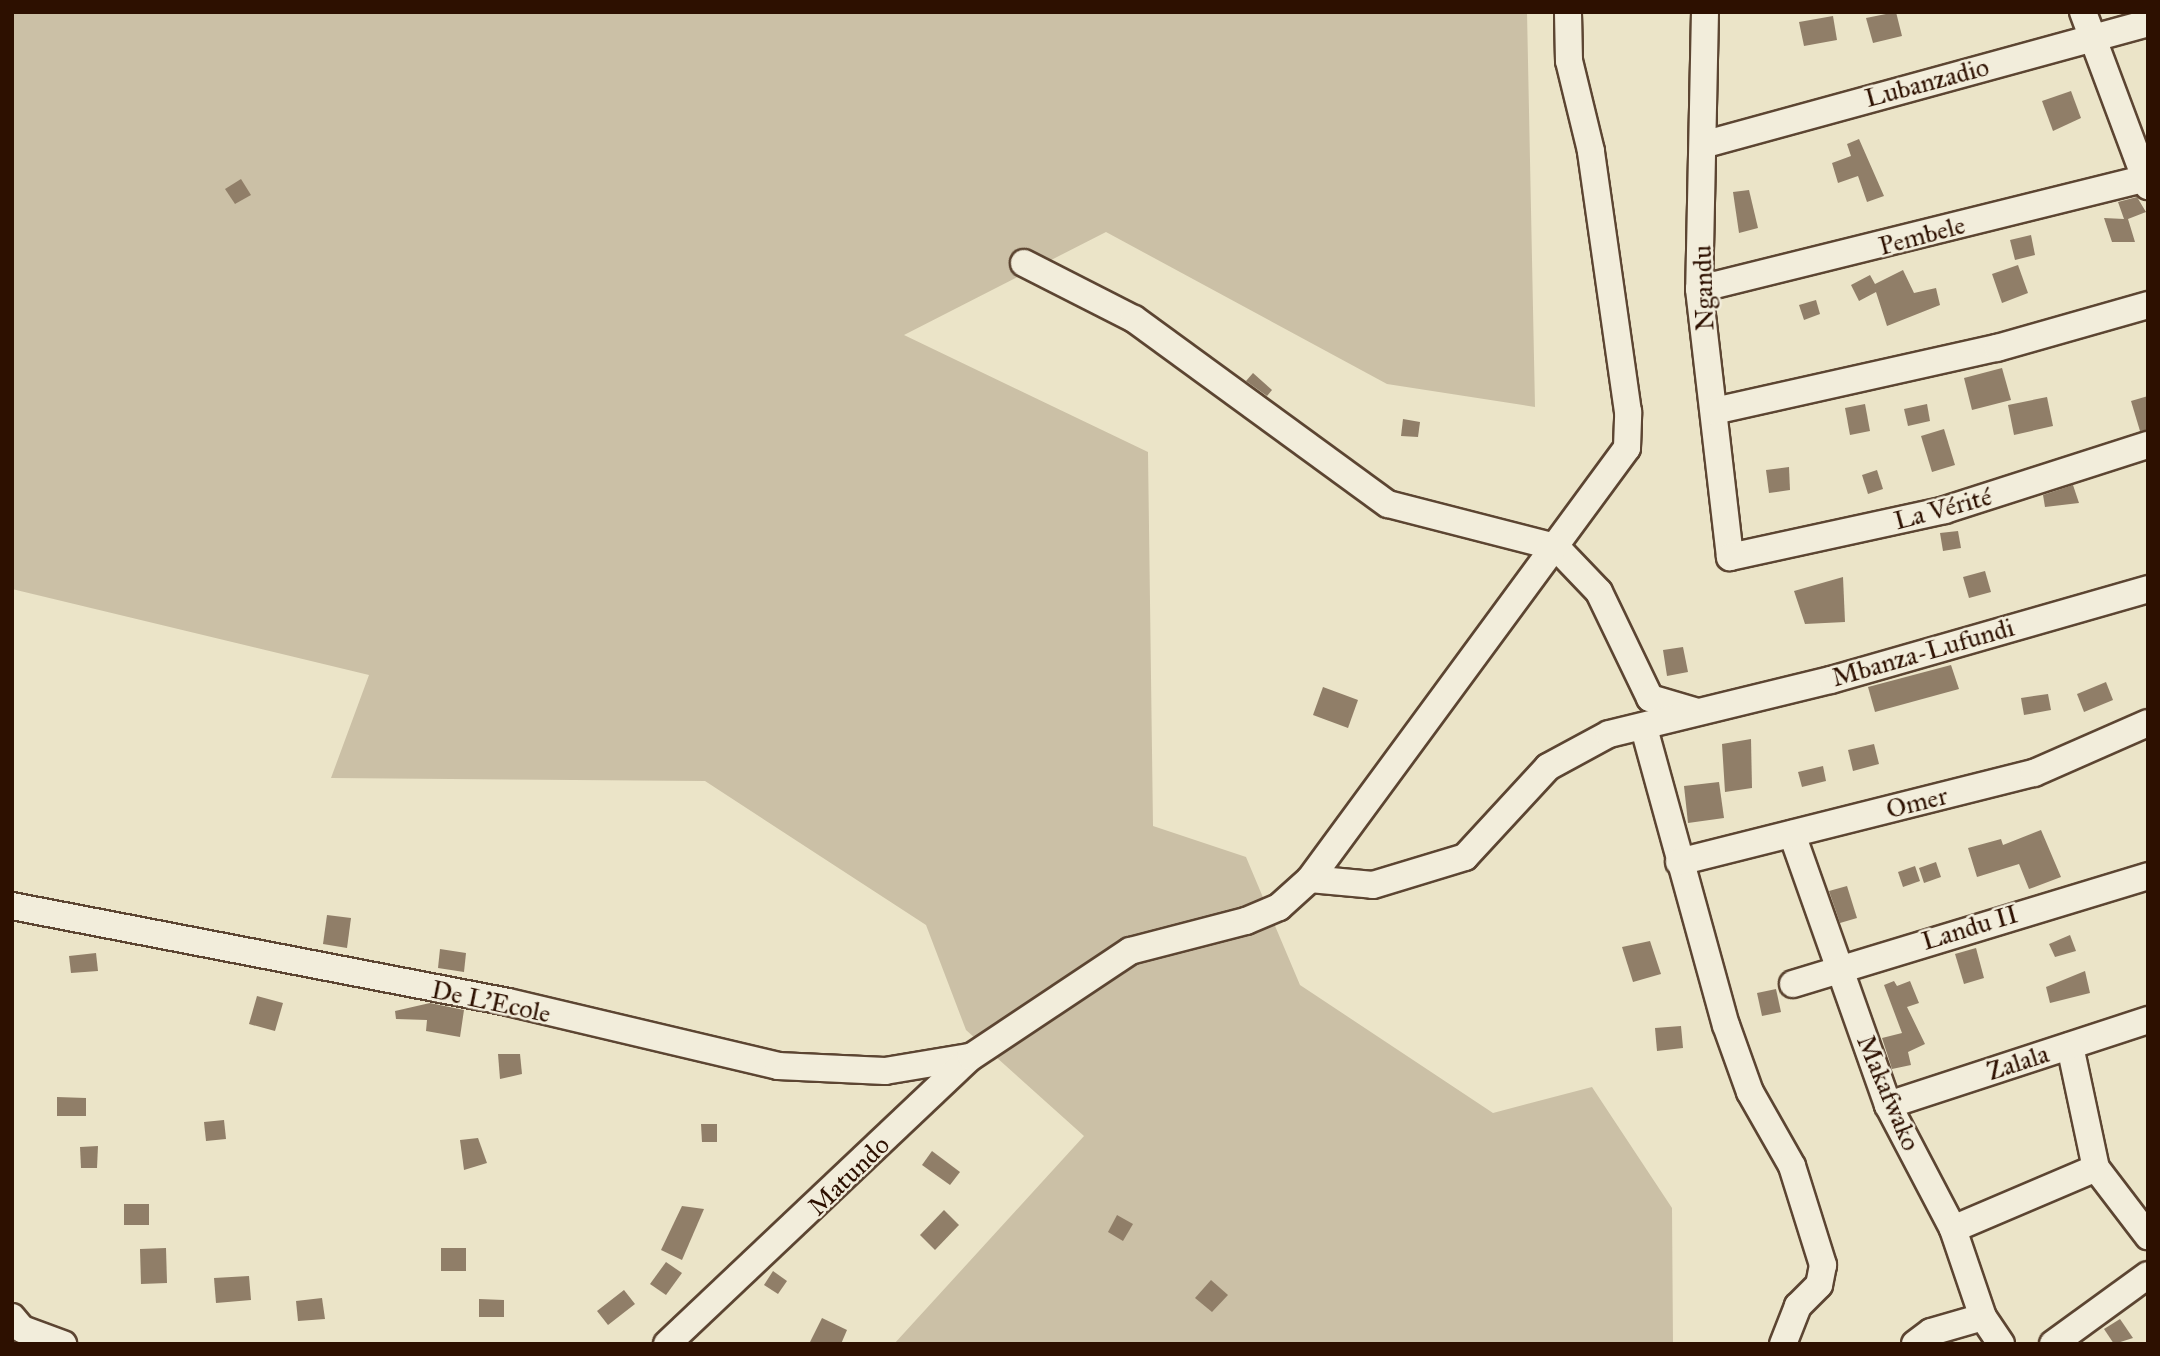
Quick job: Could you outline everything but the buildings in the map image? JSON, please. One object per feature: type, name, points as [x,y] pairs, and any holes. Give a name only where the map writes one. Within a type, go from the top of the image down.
[{"type":"street","name":"Matundo","points":[[667,1344],[971,1057],[1033,1013],[1146,943],[1246,921],[1279,907],[1310,879],[1485,633],[1556,547],[1627,448],[1628,432],[1591,151],[1569,61],[1568,12]]},
{"type":"street","name":"Ngandu","points":[[1705,12],[1706,144],[1699,289],[1729,552],[1735,559]]},
{"type":"street","points":[[2083,12],[2146,182]]},
{"type":"street","name":"Lubanzadio","points":[[1706,144],[2148,23]]},
{"type":"street","name":"Pembele","points":[[1699,289],[2146,182]]},
{"type":"street","points":[[1024,263],[1134,319],[1388,504],[1556,547],[1599,592],[1650,698],[1696,711]]},
{"type":"street","points":[[1714,411],[1997,348],[2148,305]]},
{"type":"street","name":"La Vérité","points":[[1735,559],[1945,510],[2148,445]]},
{"type":"street","name":"Mbanza-Lufundi","points":[[1310,879],[1373,886],[1449,864],[1482,845],[1565,754],[1696,711],[1831,680],[2148,589]]},
{"type":"street","name":"Omer","points":[[1679,862],[2034,773],[2148,723]]},
{"type":"street","points":[[1644,728],[1726,1025],[1750,1092],[1792,1166],[1822,1265],[1819,1284],[1798,1306],[1783,1344]]},
{"type":"street","name":"Makafwako","points":[[1792,834],[1888,1105],[1954,1229],[1983,1317],[2001,1344]]},
{"type":"street","name":"Landu II","points":[[1793,984],[1839,967],[2148,876]]},
{"type":"street","name":"De L'Ecole","points":[[12,906],[508,1002],[778,1066],[884,1070],[971,1057]]},
{"type":"street","name":"Zalala","points":[[1888,1105],[2148,1020]]},
{"type":"street","points":[[2070,1046],[2096,1168],[2148,1237]]},
{"type":"street","points":[[1954,1229],[2096,1168]]},
{"type":"street","points":[[2053,1344],[2148,1275]]},
{"type":"street","points":[[12,1317],[22,1329],[64,1344]]},
{"type":"street","points":[[1915,1344],[1931,1332],[1983,1317]]},
{"type":"shaded area","points":[[12,12],[1527,12],[1535,407],[1387,384],[1106,232],[904,335],[1148,452],[1153,826],[1246,857],[1300,985],[1493,1113],[1592,1087],[1672,1208],[1673,1344],[894,1344],[1084,1136],[966,1030],[926,925],[705,781],[331,778],[369,675],[12,589]]}]
